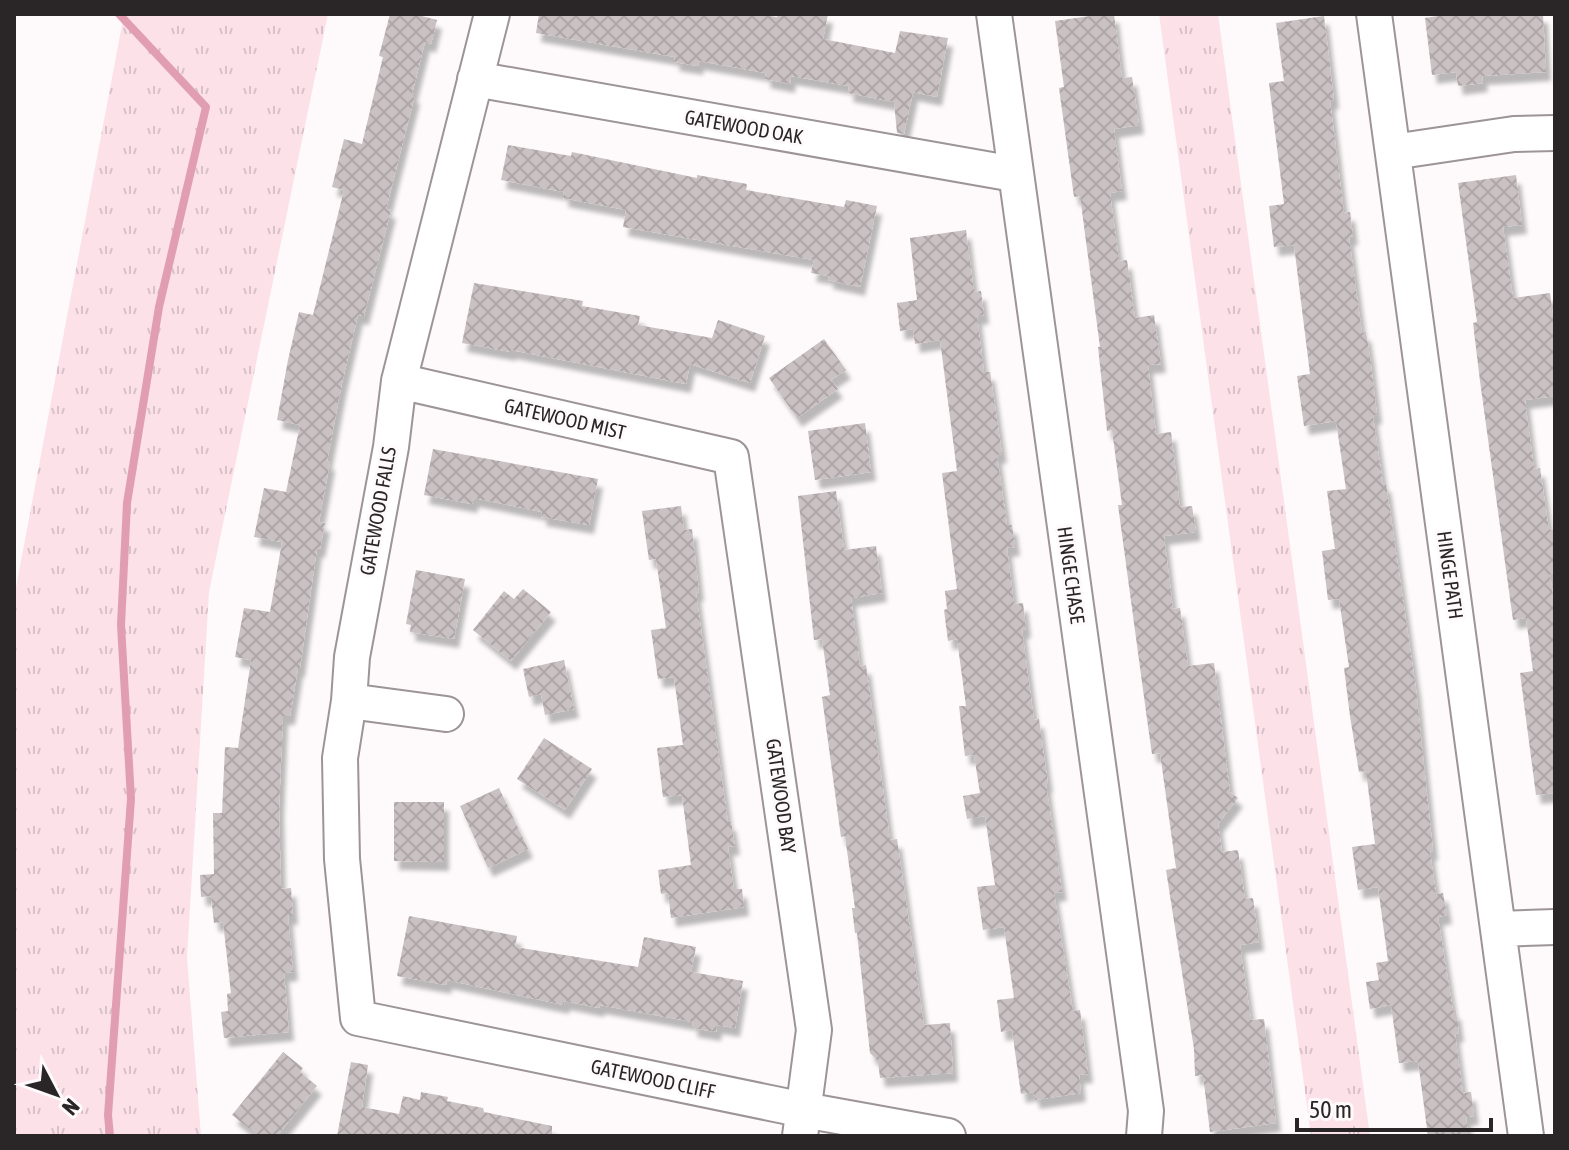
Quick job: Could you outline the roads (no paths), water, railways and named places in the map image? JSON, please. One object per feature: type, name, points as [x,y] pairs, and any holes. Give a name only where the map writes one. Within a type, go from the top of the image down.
[{"type":"street","name":"GATEWOOD FALLS","points":[[358,1018],[342,859],[340,758],[352,657],[391,447],[399,381],[492,14]]},
{"type":"street","name":"HINGE CHASE","points":[[994,14],[1146,1111],[1144,1136]]},
{"type":"street","name":"HINGE PATH","points":[[1374,14],[1526,1136]]},
{"type":"street","name":"GATEWOOD OAK","points":[[475,79],[1014,174]]},
{"type":"street","points":[[1393,152],[1514,134],[1555,133]]},
{"type":"street","name":"GATEWOOD MIST","points":[[399,381],[731,457]]},
{"type":"street","name":"GATEWOOD BAY","points":[[731,457],[814,1030],[802,1123]]},
{"type":"street","points":[[349,701],[446,714]]},
{"type":"street","points":[[1498,929],[1555,927]]},
{"type":"street","name":"GATEWOOD CLIFF","points":[[358,1018],[802,1123],[948,1136]]},
{"type":"waterway","points":[[110,1136],[108,1115],[131,799],[121,625],[127,503],[159,307],[206,107],[119,14]]}]
